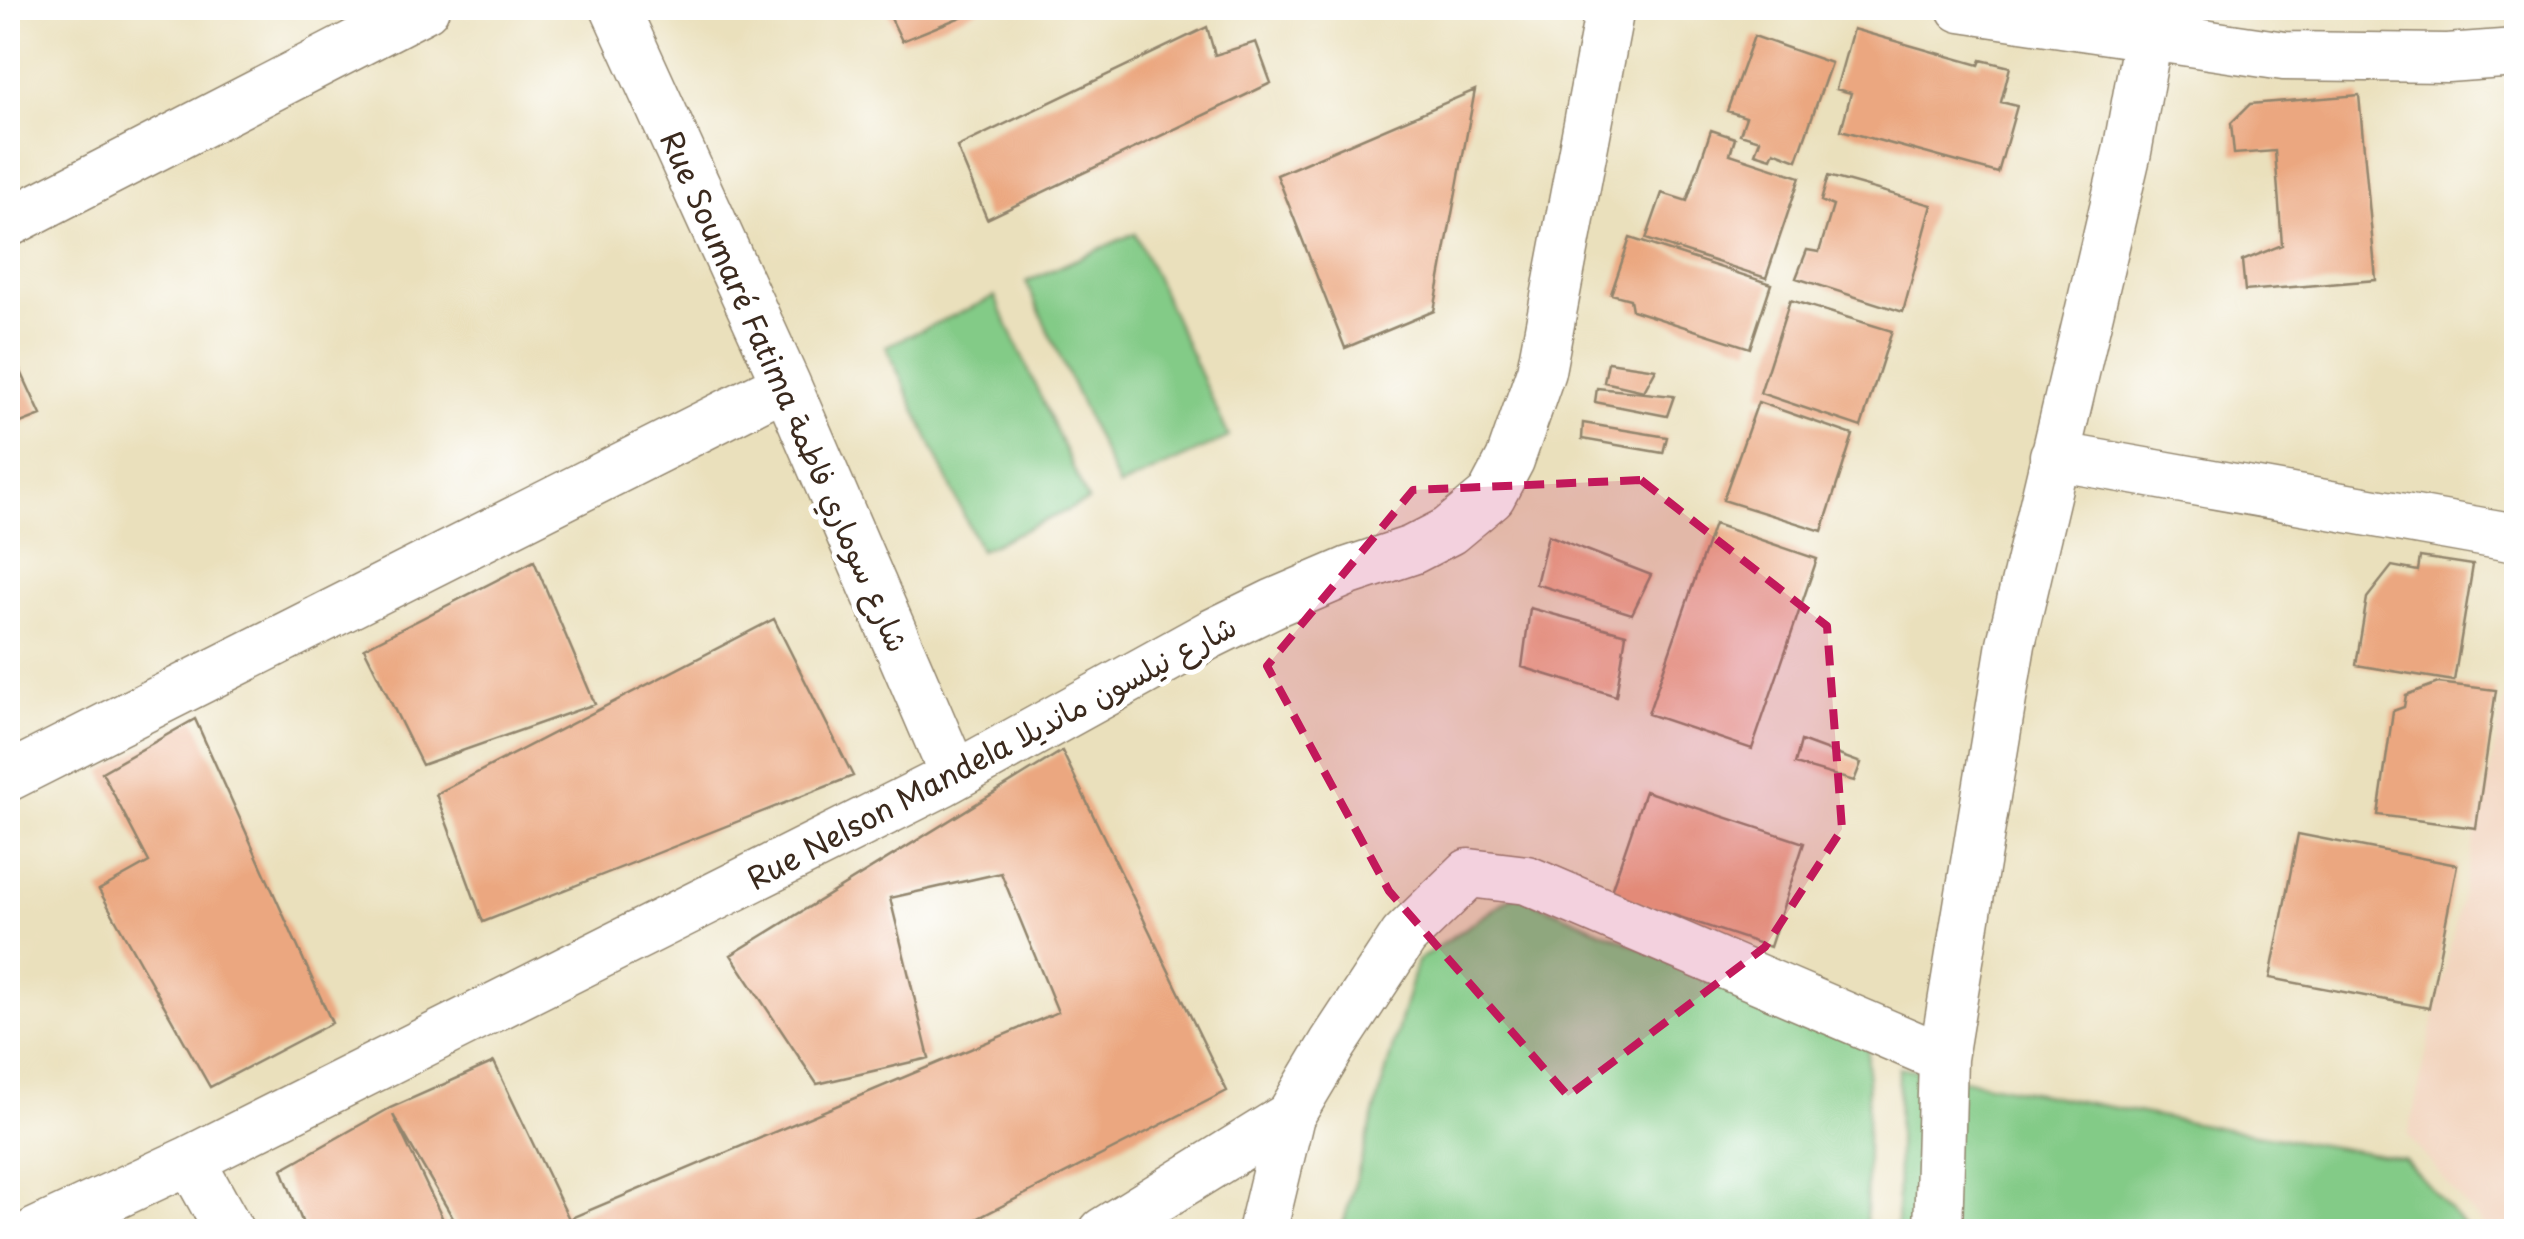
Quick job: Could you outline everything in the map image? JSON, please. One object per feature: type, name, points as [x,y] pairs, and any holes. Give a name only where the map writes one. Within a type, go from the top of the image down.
[{"type":"street","points":[[8,222],[425,8]]},
{"type":"street","name":"Rue Soumaré Fatima شارع سوماري فاطمة","points":[[615,8],[786,384],[954,775]]},
{"type":"street","name":"Rue Nelson Mandela شارع نيلسون مانديلا","points":[[36,1232],[190,1160],[954,775],[1211,634],[1349,570],[1412,550],[1449,531],[1492,496],[1510,460],[1541,371],[1610,8]]},
{"type":"street","points":[[1961,8],[2149,22],[2284,56],[2447,58],[2516,53]]},
{"type":"street","points":[[1938,1232],[1942,1058],[2011,644],[2127,152],[2149,22]]},
{"type":"street","points":[[8,778],[786,384]]},
{"type":"street","points":[[2054,456],[2516,538]]},
{"type":"street","points":[[1262,1232],[1290,1116],[1404,936],[1469,873],[1527,880],[1942,1058]]},
{"type":"street","points":[[1103,1232],[1290,1116]]},
{"type":"street","points":[[190,1160],[230,1232]]},
{"type":"highlighted area","points":[[1641,480],[1827,626],[1842,829],[1765,947],[1568,1096],[1389,891],[1267,666],[1413,490]]},
{"type":"shaded area","points":[[2516,652],[2516,1231],[2487,1231],[2408,1136]]},
{"type":"green space","points":[[1135,233],[1229,437],[1119,487],[1026,282]]},
{"type":"green space","points":[[995,297],[1088,501],[980,550],[886,346]]},
{"type":"green space","points":[[1516,894],[1868,1046],[1866,1231],[1341,1232],[1417,961]]},
{"type":"green space","points":[[1899,1067],[2404,1159],[2469,1231],[1897,1232]]},
{"type":"building","points":[[886,8],[983,8],[902,41]]},
{"type":"building","points":[[1207,27],[1215,55],[1256,42],[1271,83],[987,219],[957,147]]},
{"type":"building","points":[[1853,29],[1979,65],[1981,60],[2010,67],[2001,102],[2017,106],[1998,173],[1841,130],[1851,93],[1836,89]]},
{"type":"building","points":[[1754,36],[1831,63],[1797,160],[1774,151],[1771,158],[1755,153],[1760,140],[1740,134],[1746,117],[1727,111]]},
{"type":"building","points":[[1475,90],[1434,311],[1345,348],[1277,175]]},
{"type":"building","points":[[2359,95],[2376,280],[2245,291],[2242,261],[2282,245],[2275,151],[2234,154],[2231,123],[2250,104]]},
{"type":"building","points":[[1711,130],[1735,138],[1730,154],[1800,177],[1766,278],[1646,239],[1662,193],[1687,201]]},
{"type":"building","points":[[1828,176],[1932,205],[1903,312],[1796,278],[1807,250],[1819,252],[1833,206],[1821,201]]},
{"type":"building","points":[[1630,238],[1771,284],[1750,348],[1632,310],[1630,299],[1611,294]]},
{"type":"building","points":[[1790,300],[1892,331],[1861,427],[1760,393]]},
{"type":"building","points":[[8,343],[41,415],[8,428]]},
{"type":"building","points":[[1608,362],[1656,369],[1644,391],[1604,382]]},
{"type":"building","points":[[1597,388],[1674,396],[1667,416],[1595,402]]},
{"type":"building","points":[[1758,402],[1853,435],[1822,531],[1723,500]]},
{"type":"building","points":[[1583,423],[1667,437],[1663,453],[1582,439]]},
{"type":"building","points":[[1714,524],[1817,559],[1752,749],[1648,714]]},
{"type":"building","points":[[1548,535],[1651,575],[1632,614],[1536,584]]},
{"type":"building","points":[[2420,557],[2473,565],[2454,681],[2356,665],[2367,598],[2392,566],[2418,571]]},
{"type":"building","points":[[534,561],[595,704],[422,765],[364,648]]},
{"type":"building","points":[[1530,608],[1626,634],[1616,696],[1522,667]]},
{"type":"building","points":[[774,619],[853,776],[483,922],[436,794]]},
{"type":"building","points":[[2438,683],[2496,690],[2476,828],[2378,815],[2393,711],[2404,707],[2406,695]]},
{"type":"building","points":[[195,719],[332,1023],[210,1087],[99,890],[149,862],[102,772]]},
{"type":"building","points":[[1801,741],[1861,763],[1854,781],[1795,764]]},
{"type":"building","points":[[1062,751],[1227,1091],[951,1232],[461,1232],[393,1115],[449,1232],[306,1232],[282,1169],[390,1108],[494,1062],[569,1219],[1058,1012],[1001,873],[890,898],[929,1058],[817,1084],[731,955]]},
{"type":"building","points":[[1645,791],[1804,843],[1770,947],[1610,894]]},
{"type":"building","points":[[2298,834],[2457,865],[2429,1008],[2270,978]]}]
